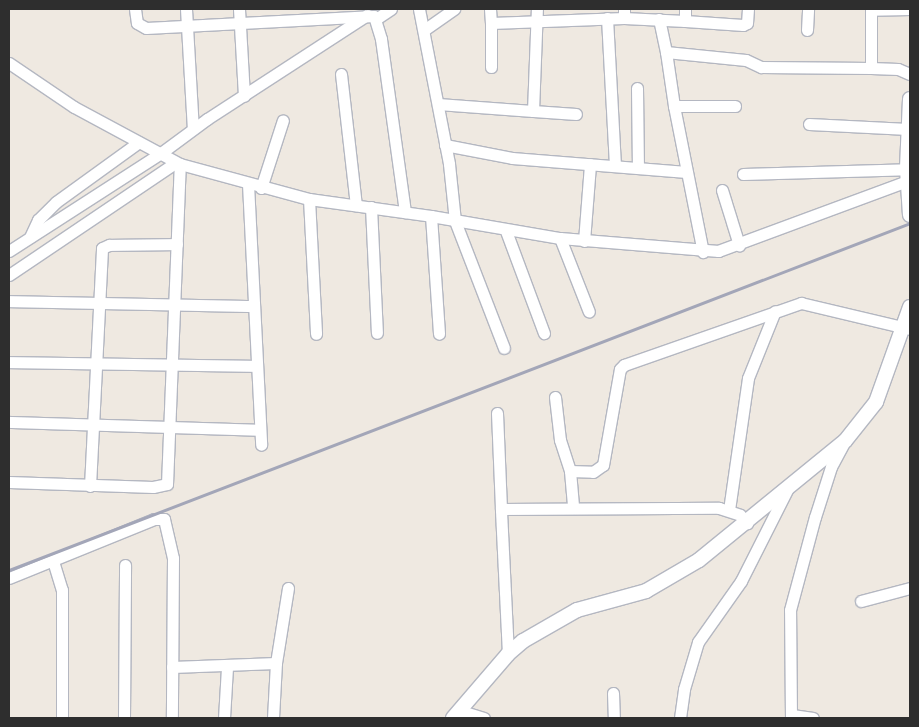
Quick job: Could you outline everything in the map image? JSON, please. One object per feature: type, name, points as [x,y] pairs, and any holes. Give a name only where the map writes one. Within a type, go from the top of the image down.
[{"type":"street","points":[[135,9],[137,23],[142,27],[240,22],[294,14],[370,14],[390,9]]},
{"type":"street","points":[[186,9],[193,129]]},
{"type":"street","points":[[239,9],[244,96]]},
{"type":"street","points":[[419,9],[445,145],[455,221],[504,348]]},
{"type":"street","points":[[424,30],[454,9]]},
{"type":"street","points":[[490,9],[491,67]]},
{"type":"street","points":[[491,23],[538,14],[607,18],[624,13],[659,19],[685,15],[743,25],[747,23],[748,9]]},
{"type":"street","points":[[807,30],[808,9]]},
{"type":"street","points":[[870,68],[871,9],[910,9]]},
{"type":"street","points":[[9,275],[170,159],[193,129],[370,14]]},
{"type":"street","points":[[370,14],[405,212]]},
{"type":"street","points":[[533,111],[538,14]]},
{"type":"street","points":[[607,18],[615,166]]},
{"type":"street","points":[[659,19],[686,172],[703,252]]},
{"type":"street","points":[[666,52],[746,60],[761,68],[898,69],[910,74]]},
{"type":"street","points":[[9,63],[74,108],[170,159],[248,184],[309,199],[431,216],[506,231],[584,241],[703,252],[739,245],[907,175]]},
{"type":"street","points":[[341,74],[356,205]]},
{"type":"street","points":[[637,88],[638,167]]},
{"type":"street","points":[[910,99],[907,175],[910,215]]},
{"type":"street","points":[[438,104],[576,114]]},
{"type":"street","points":[[674,106],[736,106]]},
{"type":"street","points":[[261,188],[284,120]]},
{"type":"street","points":[[809,124],[908,129]]},
{"type":"street","points":[[29,238],[38,220],[56,202],[139,142]]},
{"type":"street","points":[[445,145],[512,158],[686,172]]},
{"type":"street","points":[[9,251],[170,159]]},
{"type":"street","points":[[9,482],[90,486],[166,485],[171,427],[177,244],[170,159]]},
{"type":"street","points":[[584,241],[590,164]]},
{"type":"street","points":[[743,174],[907,175]]},
{"type":"street","points":[[248,184],[260,445]]},
{"type":"street","points":[[722,190],[739,245]]},
{"type":"street","points":[[309,199],[316,334]]},
{"type":"street","points":[[371,208],[376,333]]},
{"type":"street","points":[[431,216],[439,334]]},
{"type":"street","points":[[506,231],[544,332]]},
{"type":"street","points":[[560,238],[590,312]]},
{"type":"street","points":[[90,486],[95,424],[103,246],[177,244]]},
{"type":"street","points":[[9,301],[254,306]]},
{"type":"street","points":[[570,471],[593,472],[603,465],[620,369],[624,365],[794,304],[809,304],[906,328]]},
{"type":"street","points":[[456,714],[508,654],[560,618],[659,584],[699,560],[787,490],[844,441],[876,402],[906,328],[910,307]]},
{"type":"street","points":[[729,510],[748,378],[775,311]]},
{"type":"street","points":[[9,362],[257,366]]},
{"type":"street","points":[[555,397],[560,440],[570,471],[574,508]]},
{"type":"street","points":[[497,413],[508,654]]},
{"type":"street","points":[[9,422],[260,430]]},
{"type":"street","points":[[813,718],[792,716],[790,610],[817,509],[831,467],[844,441]]},
{"type":"street","points":[[680,718],[684,689],[698,642],[741,582],[787,490]]},
{"type":"street","points":[[501,509],[729,510],[746,523]]},
{"type":"street","points":[[9,578],[154,520],[164,519],[173,558],[172,718]]},
{"type":"street","points":[[53,561],[62,590],[62,718]]},
{"type":"street","points":[[124,718],[125,565]]},
{"type":"street","points":[[273,718],[276,663],[288,588]]},
{"type":"street","points":[[861,602],[910,588]]},
{"type":"street","points":[[172,668],[227,667],[276,663]]},
{"type":"street","points":[[224,718],[227,667]]},
{"type":"street","points":[[613,693],[614,718]]},
{"type":"street","points":[[456,714],[484,718]]},
{"type":"railway","points":[[9,570],[910,223]]}]
